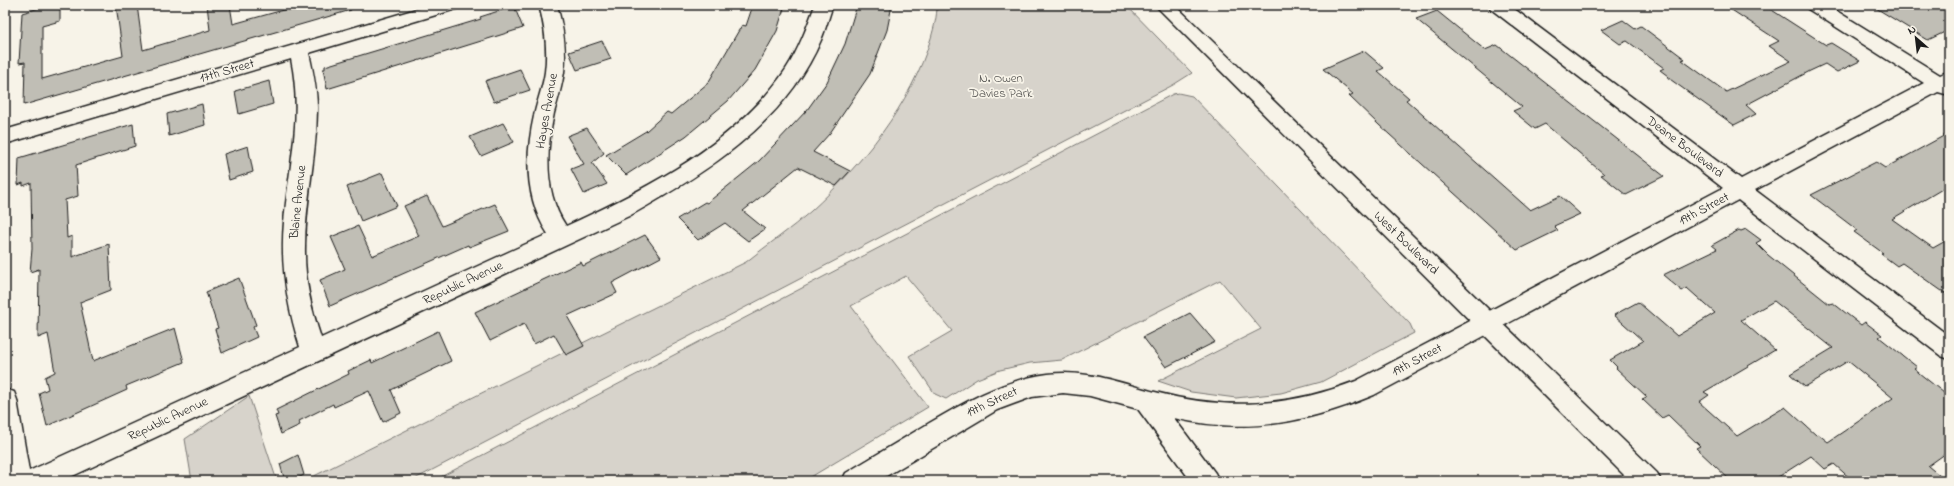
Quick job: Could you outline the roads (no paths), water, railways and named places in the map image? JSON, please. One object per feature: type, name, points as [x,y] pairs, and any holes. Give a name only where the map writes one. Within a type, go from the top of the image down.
[{"type":"street","name":"17th Street","points":[[5,137],[450,5]]},
{"type":"street","name":"Hayes Avenue","points":[[548,5],[555,37],[555,58],[553,80],[542,126],[539,149],[539,172],[546,211],[562,237]]},
{"type":"street","name":"Republic Avenue","points":[[35,481],[562,237],[654,192],[685,174],[739,133],[765,107],[795,69],[808,48],[824,5]]},
{"type":"street","name":"West Boulevard","points":[[1164,5],[1648,481]]},
{"type":"street","name":"Deane Boulevard","points":[[1497,5],[1949,349]]},
{"type":"street","points":[[1814,5],[1946,84]]},
{"type":"street","name":"Blaine Avenue","points":[[299,50],[305,74],[307,106],[305,140],[294,240],[295,279],[302,319],[314,352]]},
{"type":"street","name":"19th Street","points":[[855,481],[977,407],[999,396],[1024,388],[1050,384],[1077,384],[1104,387],[1147,401],[1199,413],[1246,416],[1270,415],[1314,407],[1335,401],[1365,388],[1740,189],[1946,84]]},
{"type":"street","points":[[5,400],[18,481]]},
{"type":"street","points":[[1147,401],[1206,481]]},
{"type":"park label","name":"N. Owen Davies Park","points":[[1001,86]]}]
